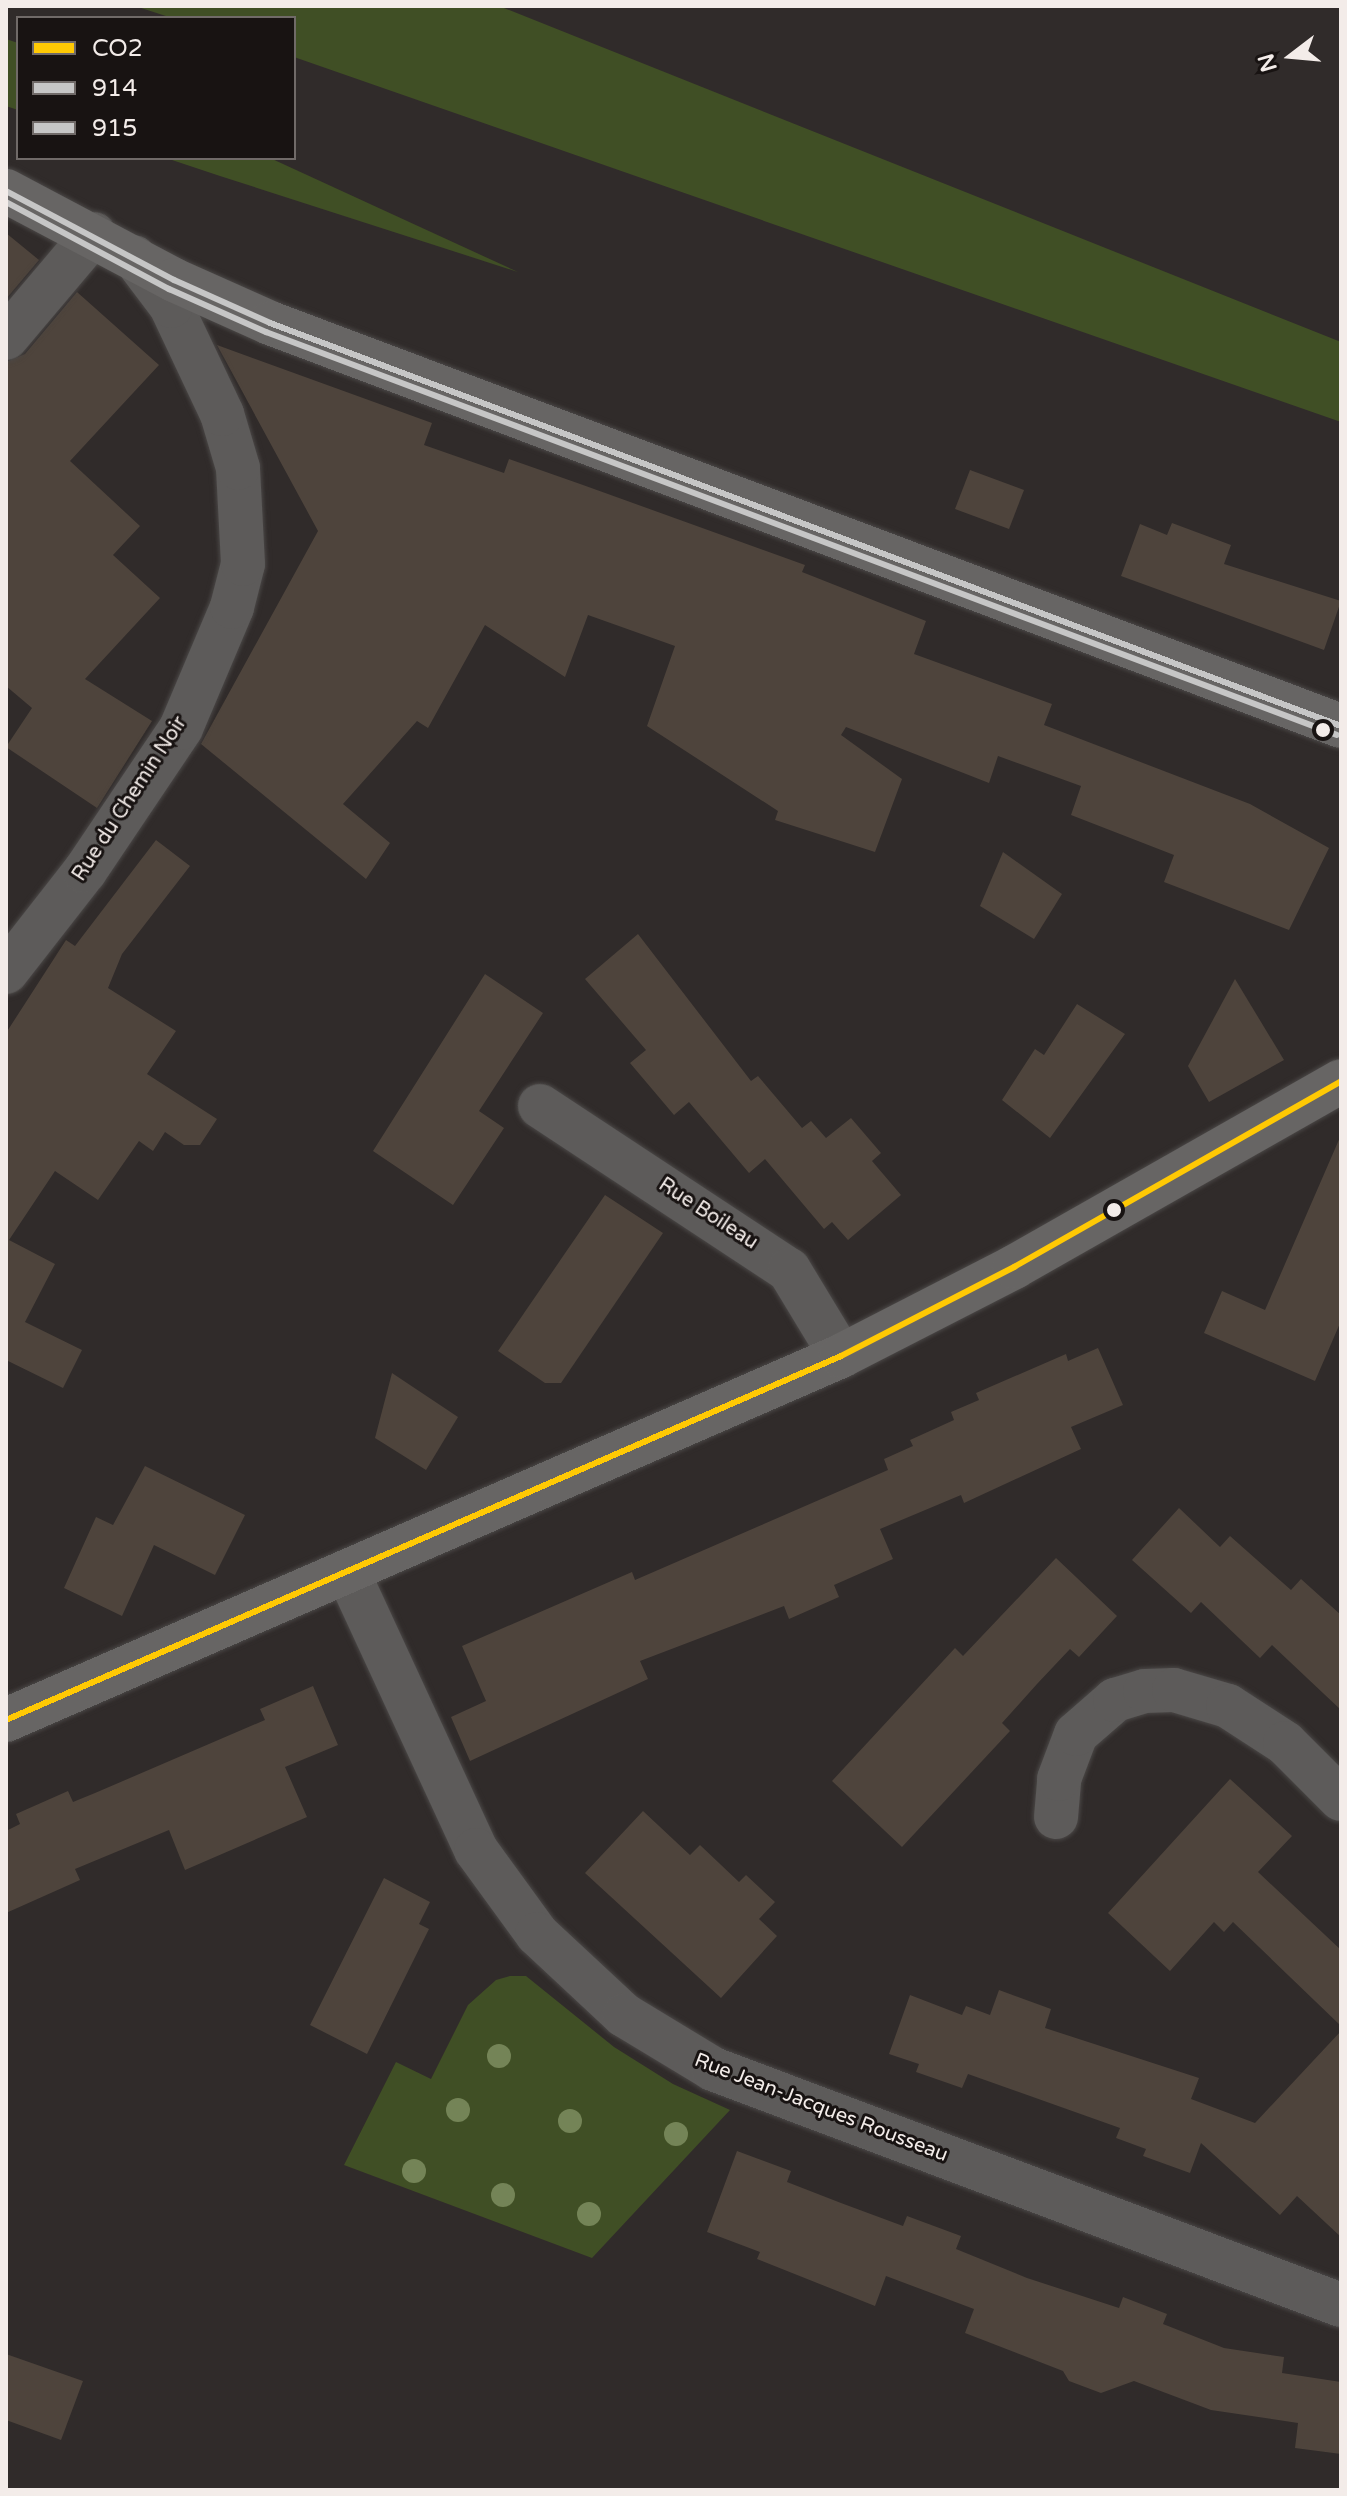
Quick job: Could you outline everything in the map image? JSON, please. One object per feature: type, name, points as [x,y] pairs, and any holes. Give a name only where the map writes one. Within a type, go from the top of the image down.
[{"type":"street","points":[[6,191],[270,323],[1341,726]]},
{"type":"street","points":[[6,338],[94,234]]},
{"type":"street","name":"Rue du Chemin Noir","points":[[6,972],[85,871],[181,728],[228,619],[243,564],[238,468],[222,414],[171,306],[134,257]]},
{"type":"street","points":[[6,1720],[841,1356],[1014,1267],[1341,1081]]},
{"type":"street","name":"Rue Boileau","points":[[540,1106],[789,1270],[841,1356]]},
{"type":"street","name":"Rue Jean-Jacques Rousseau","points":[[348,1573],[476,1850],[537,1934],[624,2015],[713,2069],[1341,2305]]},
{"type":"street","points":[[1056,1817],[1059,1779],[1076,1734],[1115,1700],[1145,1691],[1174,1690],[1228,1706],[1285,1743],[1341,1799]]},
{"type":"green space","points":[[135,6],[499,6],[1341,342],[1341,422],[296,58],[296,16],[166,16]]},
{"type":"green space","points":[[6,39],[16,42],[16,109],[6,106]]},
{"type":"green space","points":[[172,160],[274,160],[518,272]]},
{"type":"green space","points":[[526,1976],[614,2047],[673,2084],[730,2110],[592,2258],[344,2165],[396,2062],[431,2079],[468,2005],[496,1980]]},
{"type":"building","points":[[6,233],[39,260],[6,299]]},
{"type":"building","points":[[77,292],[159,365],[70,461],[140,526],[113,555],[160,598],[85,679],[152,721],[97,808],[6,747],[32,708],[6,686],[6,362],[25,354]]},
{"type":"building","points":[[217,345],[432,423],[424,445],[504,473],[509,459],[805,565],[802,572],[926,621],[914,654],[1052,704],[1044,725],[1250,804],[1329,848],[1289,930],[1164,882],[1174,855],[1071,815],[1081,786],[998,756],[989,783],[846,727],[841,735],[902,779],[875,852],[775,820],[778,811],[647,726],[675,646],[588,615],[565,677],[485,625],[428,728],[417,721],[343,804],[390,843],[366,879],[201,744],[318,531]]},
{"type":"building","points":[[970,470],[1024,490],[1009,529],[955,509]]},
{"type":"building","points":[[1172,523],[1231,545],[1224,564],[1341,601],[1324,650],[1121,576],[1140,524],[1167,535]]},
{"type":"building","points":[[156,840],[190,866],[122,954],[108,988],[176,1031],[147,1074],[217,1119],[200,1145],[184,1145],[165,1132],[153,1151],[139,1141],[98,1200],[55,1171],[9,1240],[55,1264],[25,1322],[82,1350],[63,1388],[6,1360],[6,1033],[66,940],[75,946]]},
{"type":"building","points":[[1003,852],[1062,894],[1034,939],[980,906]]},
{"type":"building","points":[[638,934],[751,1081],[758,1076],[802,1128],[811,1121],[826,1138],[851,1118],[881,1153],[872,1161],[901,1195],[848,1240],[832,1222],[824,1229],[765,1159],[749,1173],[689,1102],[674,1115],[630,1063],[646,1050],[585,979]]},
{"type":"building","points":[[485,974],[543,1013],[479,1111],[504,1128],[453,1205],[373,1151]]},
{"type":"building","points":[[1235,979],[1284,1060],[1209,1102],[1188,1066]]},
{"type":"building","points":[[1077,1004],[1125,1034],[1050,1138],[1002,1100],[1035,1049],[1044,1055]]},
{"type":"building","points":[[1341,1135],[1341,1321],[1315,1381],[1204,1333],[1222,1291],[1265,1310]]},
{"type":"building","points":[[605,1195],[663,1233],[561,1383],[545,1383],[498,1351]]},
{"type":"building","points":[[1098,1348],[1123,1405],[1071,1427],[1081,1449],[964,1503],[961,1495],[880,1529],[893,1559],[834,1585],[839,1597],[789,1619],[784,1606],[640,1661],[648,1679],[470,1761],[451,1717],[486,1701],[462,1646],[632,1572],[635,1580],[888,1470],[884,1459],[913,1446],[910,1440],[954,1420],[951,1412],[979,1400],[976,1393],[1066,1354],[1068,1361]]},
{"type":"building","points":[[392,1373],[458,1417],[426,1470],[375,1438]]},
{"type":"building","points":[[145,1466],[245,1515],[215,1575],[154,1545],[122,1616],[64,1588],[96,1517],[113,1525]]},
{"type":"building","points":[[1179,1508],[1220,1547],[1230,1536],[1291,1590],[1301,1579],[1341,1615],[1341,1710],[1272,1645],[1260,1658],[1201,1602],[1191,1613],[1132,1560]]},
{"type":"building","points":[[1056,1558],[1117,1616],[1079,1657],[1070,1649],[1037,1684],[1002,1723],[1010,1731],[902,1847],[832,1781],[955,1648],[963,1656]]},
{"type":"building","points":[[313,1686],[338,1745],[285,1767],[307,1817],[185,1870],[169,1830],[75,1869],[80,1880],[6,1913],[6,1831],[20,1824],[16,1814],[68,1791],[73,1802],[265,1720],[260,1709]]},
{"type":"building","points":[[1230,1779],[1292,1836],[1258,1872],[1341,1950],[1341,2026],[1233,1922],[1224,1932],[1214,1922],[1170,1971],[1108,1913]]},
{"type":"building","points":[[643,1811],[690,1855],[700,1845],[739,1882],[746,1875],[775,1902],[759,1919],[777,1936],[721,1998],[585,1873]]},
{"type":"building","points":[[384,1878],[430,1902],[419,1924],[429,1929],[367,2054],[310,2025]]},
{"type":"building","points":[[999,1990],[1051,2009],[1045,2028],[1199,2078],[1191,2099],[1255,2123],[1341,2031],[1341,2237],[1297,2196],[1280,2215],[1201,2143],[1190,2173],[1143,2156],[1146,2149],[1116,2138],[1120,2128],[968,2074],[962,2088],[916,2072],[919,2064],[889,2054],[910,1995],[962,2015],[966,2006],[990,2015]]},
{"type":"building","points":[[737,2151],[791,2171],[787,2182],[841,2203],[903,2226],[907,2216],[961,2236],[956,2249],[1027,2278],[1119,2308],[1123,2297],[1167,2314],[1163,2324],[1224,2348],[1284,2357],[1282,2373],[1341,2382],[1341,2454],[1295,2448],[1298,2423],[1211,2410],[1134,2381],[1101,2393],[1069,2381],[1063,2371],[965,2333],[974,2309],[886,2276],[875,2306],[757,2259],[760,2252],[707,2232]]},
{"type":"building","points":[[6,2354],[83,2381],[61,2440],[6,2420]]},
{"type":"transit line","name":"914","points":[[6,191],[174,280],[270,323],[1341,726]]},
{"type":"transit line","name":"915","points":[[6,202],[169,289],[266,332],[1337,735]]},
{"type":"transit line","name":"CO2","points":[[6,1720],[841,1356],[1014,1267],[1341,1081]]}]
